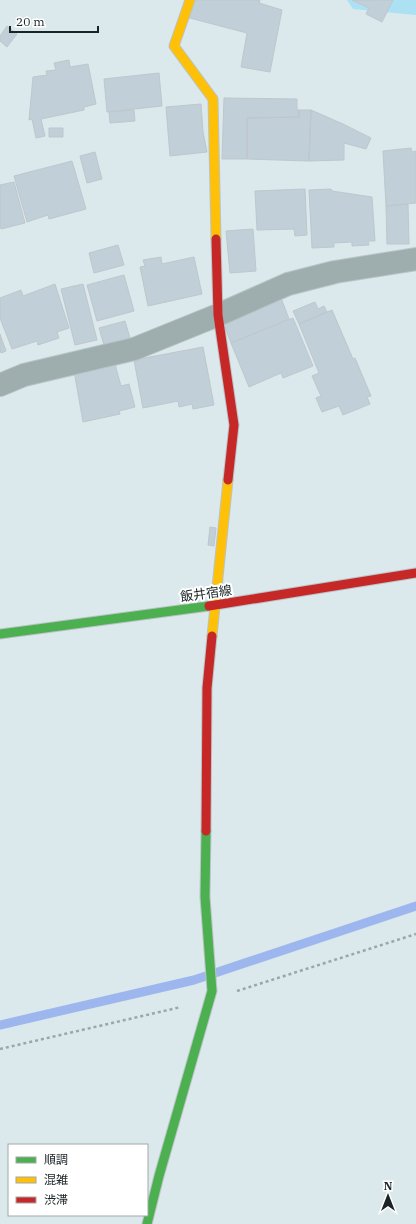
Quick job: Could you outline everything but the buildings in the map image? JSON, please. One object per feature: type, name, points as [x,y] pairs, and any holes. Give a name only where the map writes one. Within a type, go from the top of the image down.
[{"type":"street","points":[[147,1224],[159,1176],[212,991],[206,897],[208,688],[234,425],[218,315],[213,99],[174,46],[190,0]]},
{"type":"street","points":[[0,385],[24,375],[134,349],[218,315],[288,284],[335,272],[416,259]]},
{"type":"street","name":"飯井宿線","points":[[0,634],[217,605],[416,574]]},
{"type":"shaded area","points":[[347,0],[416,0],[416,15],[353,9]]},
{"type":"waterway","points":[[0,1025],[194,980],[416,906]]},
{"type":"traffic: fast","points":[[0,634],[209,606]]},
{"type":"traffic: fast","points":[[147,1224],[159,1176],[212,991],[205,897],[206,831]]},
{"type":"traffic: slow","points":[[190,0],[174,46],[213,99],[216,239]]},
{"type":"traffic: slow","points":[[212,636],[228,480]]},
{"type":"traffic: jam","points":[[216,239],[218,315],[234,425],[228,480]]},
{"type":"traffic: jam","points":[[209,606],[416,573]]},
{"type":"traffic: jam","points":[[206,831],[207,688],[212,636]]}]
